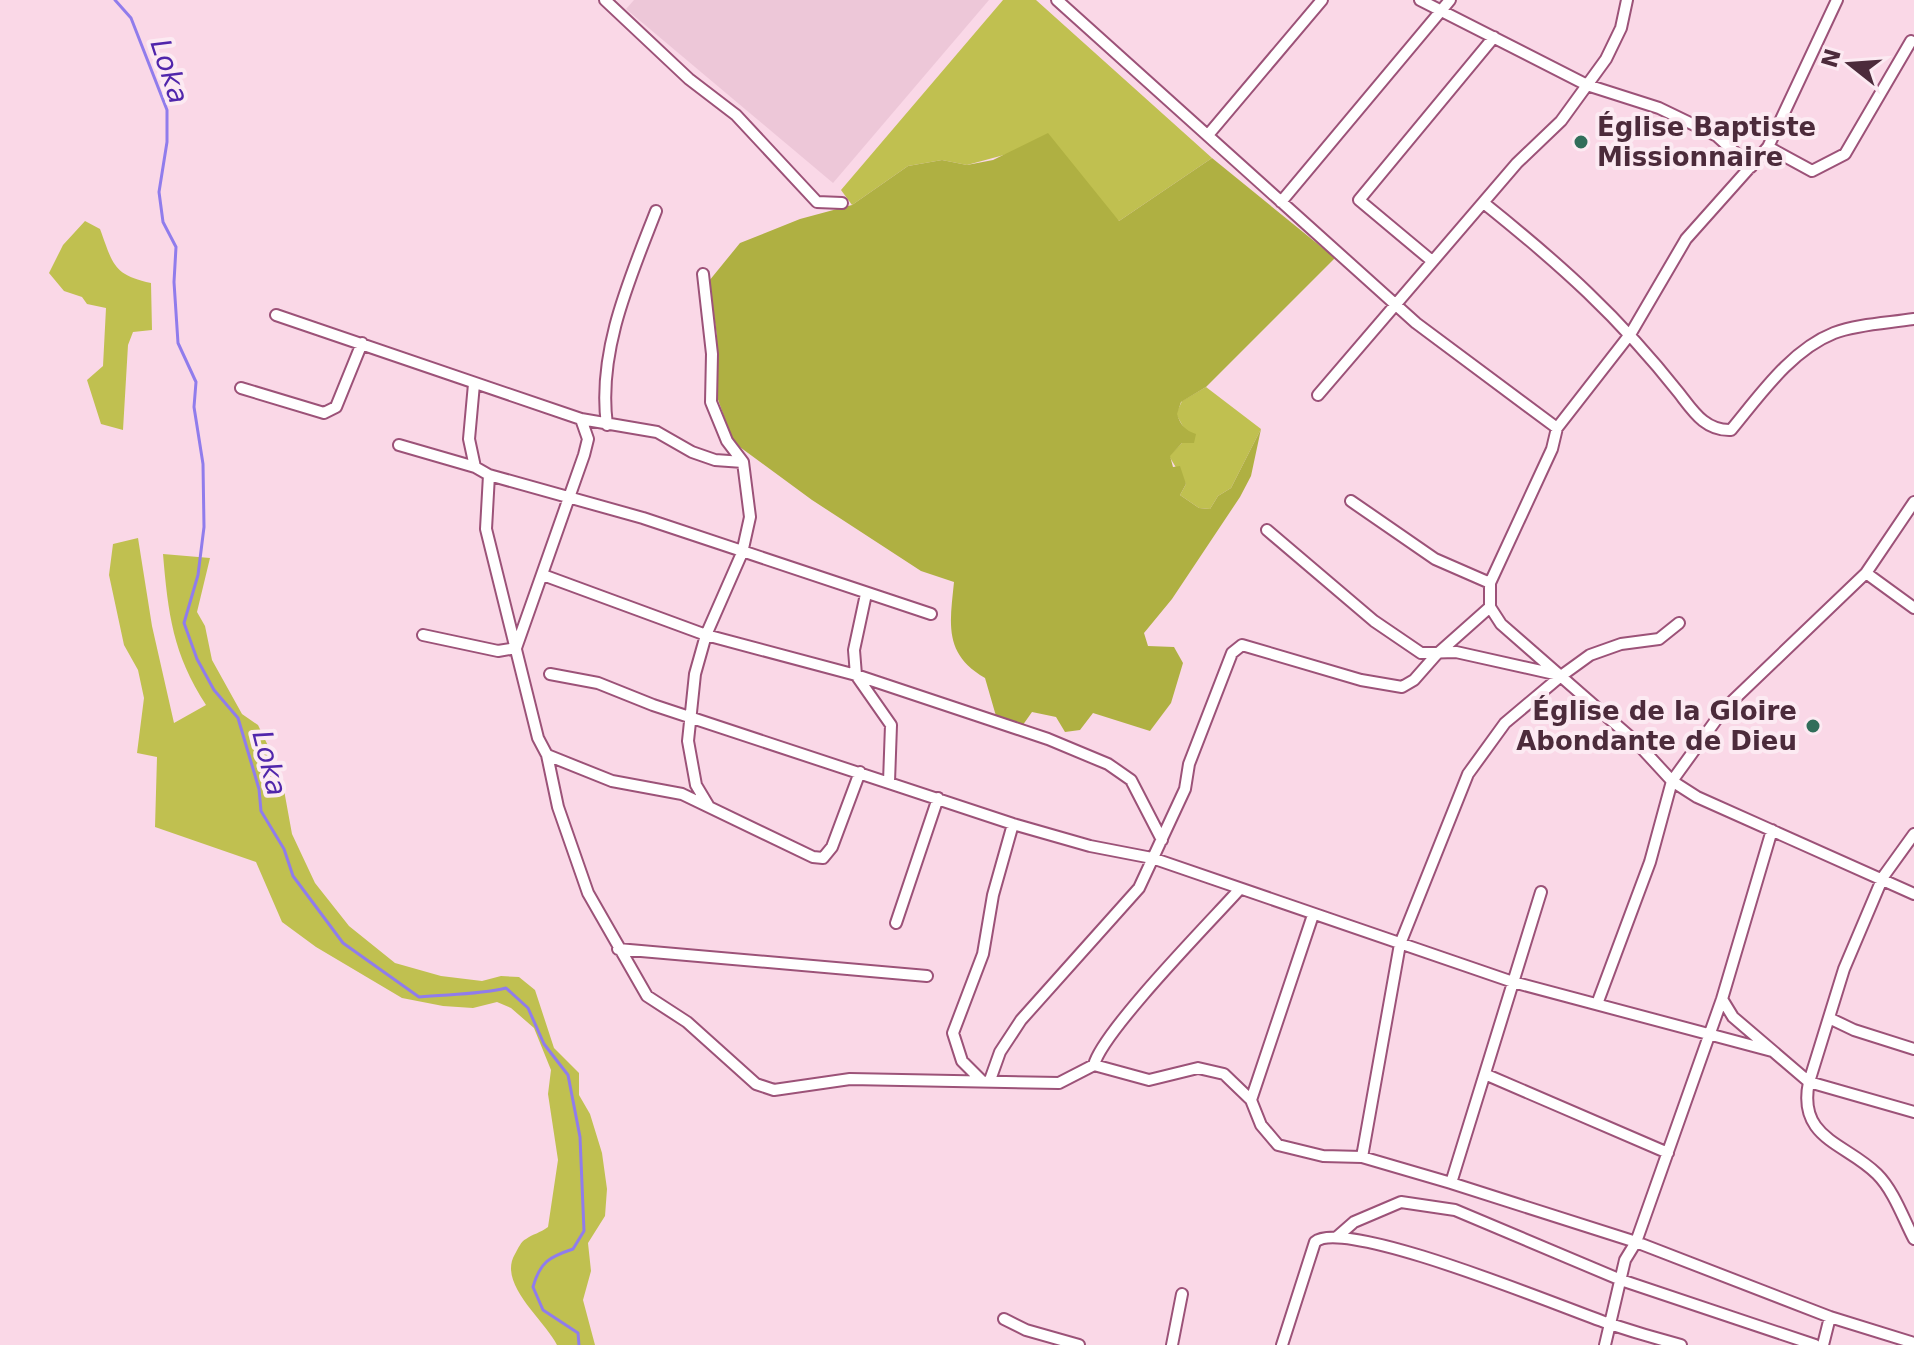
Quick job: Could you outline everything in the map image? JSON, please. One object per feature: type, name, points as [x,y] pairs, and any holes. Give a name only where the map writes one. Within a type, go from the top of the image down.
[{"type":"street","points":[[605,0],[618,4],[689,79],[736,115],[817,202],[842,203]]},
{"type":"street","points":[[1057,0],[1416,323],[1557,428]]},
{"type":"street","points":[[1208,135],[1322,0]]},
{"type":"street","points":[[1420,0],[1587,85],[1659,108],[1717,136],[1751,167]]},
{"type":"street","points":[[1281,202],[1450,0]]},
{"type":"street","points":[[1318,395],[1396,302],[1485,204],[1517,163],[1561,121],[1614,44],[1628,0]]},
{"type":"street","points":[[1837,0],[1768,147],[1686,239],[1631,333],[1557,428],[1552,449],[1490,583],[1490,607],[1501,624],[1636,742],[1672,781],[1697,797],[1883,877],[1914,894]]},
{"type":"street","points":[[1432,261],[1359,200],[1494,37]]},
{"type":"street","points":[[1768,147],[1812,171],[1845,154],[1911,41]]},
{"type":"street","points":[[1485,204],[1562,266],[1631,333],[1699,418],[1717,430],[1731,430],[1770,383],[1806,349],[1835,333],[1914,319]]},
{"type":"street","points":[[607,425],[604,401],[616,317],[656,211]]},
{"type":"street","points":[[703,274],[712,354],[711,402],[727,441],[743,462],[750,517],[742,553],[706,635],[695,674],[688,741],[696,785],[708,805]]},
{"type":"street","points":[[276,315],[581,419],[657,432],[692,452],[715,460],[743,462]]},
{"type":"street","points":[[241,388],[324,413],[336,407],[362,343]]},
{"type":"street","points":[[474,384],[469,439],[475,467]]},
{"type":"street","points":[[516,648],[588,439],[581,419]]},
{"type":"street","points":[[399,445],[475,467],[489,475],[643,518],[931,614]]},
{"type":"street","points":[[489,475],[486,529],[538,738],[547,755],[558,807],[588,893],[647,996],[687,1022],[756,1084],[774,1090],[850,1079],[1059,1083],[1094,1065],[1149,1080],[1198,1068],[1212,1071],[1224,1074],[1251,1100],[1261,1125],[1278,1145],[1323,1156],[1362,1157],[1451,1183],[1636,1242],[1830,1317],[1914,1343]]},
{"type":"street","points":[[1351,501],[1435,559],[1490,583]]},
{"type":"street","points":[[1597,1004],[1650,862],[1672,781],[1724,709],[1866,573],[1914,502]]},
{"type":"street","points":[[1267,530],[1374,621],[1421,653],[1436,655],[1456,652],[1561,676]]},
{"type":"street","points":[[1866,573],[1914,608]]},
{"type":"street","points":[[543,575],[706,635],[856,675],[1048,739],[1108,764],[1131,780],[1162,840]]},
{"type":"street","points":[[866,594],[854,650],[856,675],[891,725],[889,782]]},
{"type":"street","points":[[986,1080],[1021,1020],[1139,888],[1185,789],[1189,764],[1232,653],[1242,645],[1361,680],[1402,687],[1414,680],[1436,655],[1490,607]]},
{"type":"street","points":[[1362,1157],[1400,944],[1468,774],[1505,723],[1590,655],[1621,644],[1659,639],[1679,623]]},
{"type":"street","points":[[423,635],[498,651],[516,648]]},
{"type":"street","points":[[550,674],[598,683],[690,717],[1013,824],[1090,846],[1152,858],[1238,891],[1513,982],[1772,1051]]},
{"type":"street","points":[[547,755],[612,781],[682,794],[813,857],[823,858],[832,847],[860,772]]},
{"type":"street","points":[[896,923],[938,798]]},
{"type":"street","points":[[986,1080],[962,1061],[953,1033],[983,954],[993,895],[1013,824]]},
{"type":"street","points":[[1605,1345],[1625,1260],[1636,1242],[1722,999],[1772,830]]},
{"type":"street","points":[[1914,834],[1883,877],[1844,969],[1806,1096],[1813,1126],[1840,1149],[1876,1172],[1914,1239]]},
{"type":"street","points":[[1094,1065],[1097,1053],[1238,891]]},
{"type":"street","points":[[1451,1183],[1487,1075],[1541,892]]},
{"type":"street","points":[[1251,1100],[1313,915]]},
{"type":"street","points":[[618,949],[927,976]]},
{"type":"street","points":[[1722,999],[1733,1017],[1809,1082],[1914,1112]]},
{"type":"street","points":[[1831,1019],[1854,1030],[1914,1049]]},
{"type":"street","points":[[1487,1075],[1668,1153]]},
{"type":"street","points":[[1338,1236],[1354,1222],[1401,1202],[1455,1210],[1621,1280],[1815,1345]]},
{"type":"street","points":[[1282,1345],[1315,1242],[1328,1235],[1403,1250],[1610,1324],[1681,1345]]},
{"type":"street","points":[[1172,1345],[1182,1294]]},
{"type":"street","points":[[1823,1345],[1830,1317]]},
{"type":"street","points":[[1004,1319],[1026,1330],[1079,1345]]},
{"type":"shaded area","points":[[634,0],[989,0],[833,183],[626,9]]},
{"type":"shaded area","points":[[1003,0],[1036,0],[1212,158],[1119,221],[1015,152],[967,165],[942,160],[908,166],[852,205],[841,190]]},
{"type":"shaded area","points":[[1048,133],[1119,221],[1212,158],[1335,258],[1206,387],[1181,402],[1177,414],[1180,422],[1196,434],[1194,443],[1182,443],[1170,456],[1173,467],[1180,466],[1186,484],[1180,495],[1199,508],[1210,509],[1218,496],[1231,488],[1261,429],[1251,476],[1240,497],[1172,599],[1144,633],[1148,646],[1174,647],[1183,663],[1171,703],[1150,731],[1093,713],[1080,730],[1065,732],[1056,717],[1032,712],[1020,729],[996,716],[985,678],[962,659],[952,636],[954,582],[921,571],[812,500],[733,442],[715,391],[717,336],[709,281],[740,243],[800,219],[852,205],[908,166],[942,160],[967,165],[993,160]]},
{"type":"shaded area","points":[[85,221],[100,229],[112,259],[122,272],[151,283],[152,330],[133,332],[128,345],[123,430],[101,424],[87,380],[103,366],[106,308],[87,304],[82,297],[64,291],[49,273],[63,245]]},
{"type":"shaded area","points":[[1206,387],[1261,429],[1231,488],[1218,496],[1210,509],[1199,508],[1180,495],[1186,484],[1169,456],[1182,443],[1185,430],[1176,414],[1182,401]]},
{"type":"shaded area","points":[[138,538],[152,626],[174,723],[206,705],[179,651],[167,596],[163,554],[210,558],[197,612],[205,626],[212,660],[242,714],[258,725],[282,779],[292,834],[315,883],[349,926],[395,963],[441,976],[482,981],[501,976],[519,977],[535,990],[554,1048],[579,1073],[579,1095],[590,1114],[602,1153],[607,1189],[605,1216],[588,1243],[591,1271],[583,1300],[595,1345],[557,1345],[517,1289],[512,1277],[511,1265],[521,1243],[548,1227],[558,1160],[548,1094],[551,1070],[534,1028],[511,1008],[497,1002],[473,1008],[402,998],[316,947],[282,922],[256,862],[155,827],[157,757],[137,753],[144,698],[138,670],[124,645],[109,575],[113,544]]},
{"type":"waterway","name":"Loka","points":[[115,0],[131,18],[167,110],[167,142],[159,192],[163,222],[176,247],[174,282],[178,343],[196,382],[194,407],[203,464],[204,527],[198,575],[184,623],[197,659],[214,690],[238,718],[259,789],[261,811],[284,849],[293,876],[343,943],[419,997],[506,988],[528,1008],[544,1044],[568,1075],[580,1137],[584,1231],[573,1249],[542,1266],[533,1287],[543,1310],[578,1333],[579,1345]]},
{"type":"place","name":"Église Baptiste Missionnaire","points":[[1581,142]]},
{"type":"place","name":"Église de la Gloire Abondante de Dieu","points":[[1813,726]]}]
